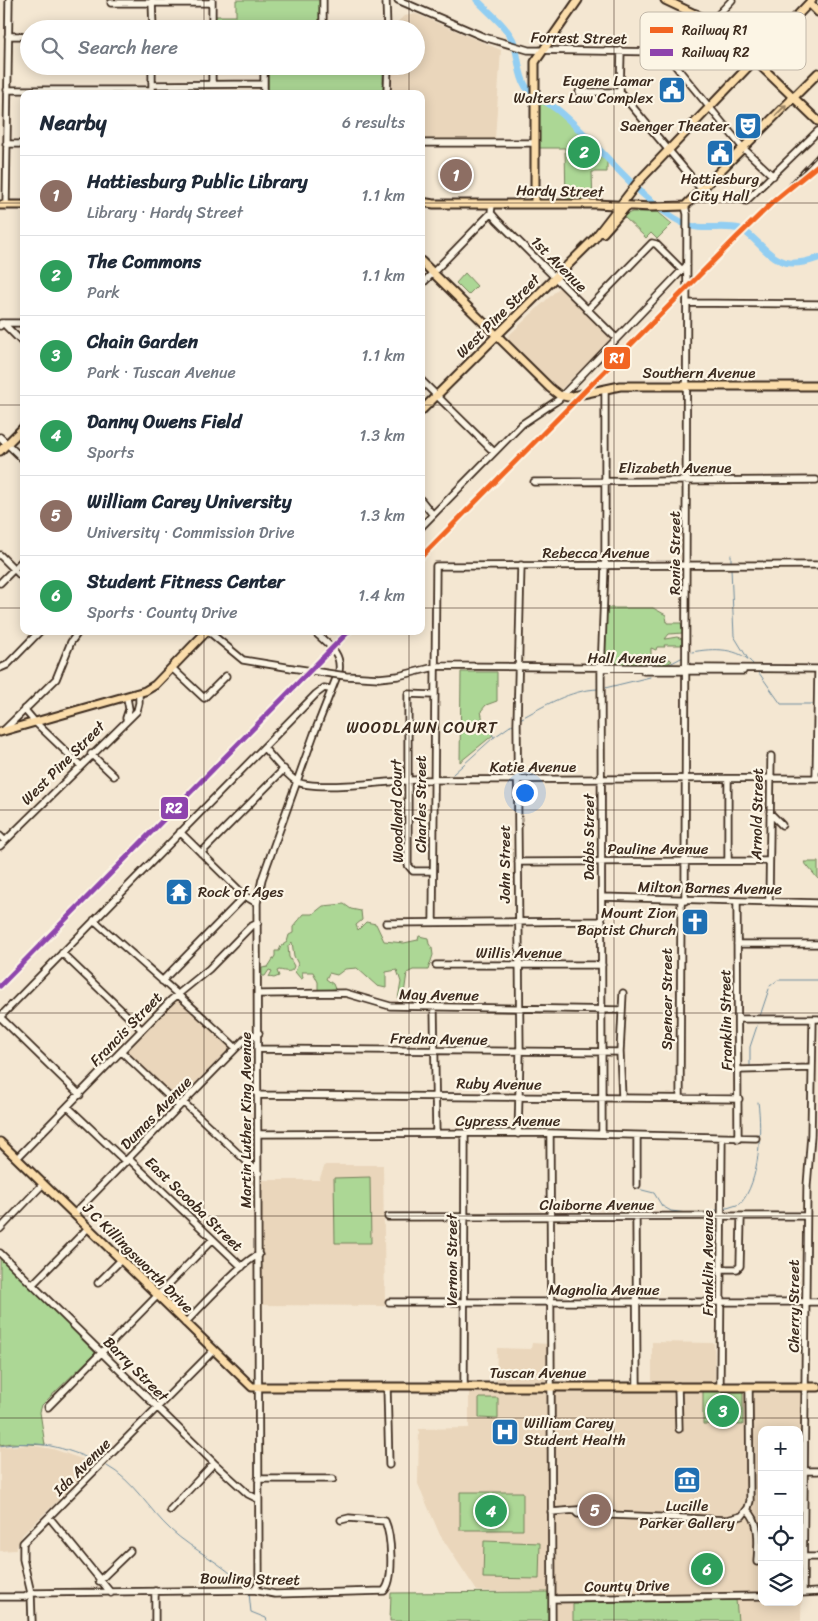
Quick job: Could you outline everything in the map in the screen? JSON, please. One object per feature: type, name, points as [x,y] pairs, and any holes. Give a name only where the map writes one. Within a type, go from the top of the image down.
[{"type":"main road","points":[[535,204],[534,66],[540,52],[578,0]]},
{"type":"main road","points":[[665,0],[682,3],[695,12]]},
{"type":"main road","points":[[809,1],[818,12]]},
{"type":"main road","name":"West Pine Street","points":[[799,12],[809,1]]},
{"type":"main road","name":"West Pine Street","points":[[425,408],[615,220],[630,192],[640,180],[744,70]]},
{"type":"main road","points":[[766,70],[818,121]]},
{"type":"main road","points":[[685,206],[818,73]]},
{"type":"main road","points":[[599,204],[616,200],[630,192]]},
{"type":"main road","points":[[630,192],[629,202],[634,207]]},
{"type":"main road","name":"Hardy Street","points":[[425,203],[599,204],[634,207],[685,206]]},
{"type":"main road","name":"Hardy Street","points":[[425,206],[434,204]]},
{"type":"main road","points":[[599,204],[607,212],[607,221]]},
{"type":"main road","points":[[3,206],[20,205]]},
{"type":"main road","name":"West Pine Street","points":[[594,239],[607,221],[622,206]]},
{"type":"main road","points":[[425,265],[550,388],[562,396]]},
{"type":"main road","name":"Southern Avenue","points":[[562,396],[581,395],[620,386],[818,386]]},
{"type":"main road","points":[[0,451],[20,431]]},
{"type":"main road","points":[[1,732],[139,694],[152,687],[204,635]]},
{"type":"main road","name":"J C Killingsworth Drive","points":[[0,1142],[248,1385],[259,1388]]},
{"type":"main road","name":"Tuscan Avenue","points":[[259,1388],[818,1387]]},
{"type":"street","points":[[3,206],[9,0]]},
{"type":"street","points":[[323,0],[323,20]]},
{"type":"street","points":[[386,0],[387,20]]},
{"type":"street","name":"Forrest Street","points":[[398,0],[506,46],[540,52],[640,51]]},
{"type":"street","points":[[721,12],[732,0]]},
{"type":"street","points":[[110,3],[212,1],[212,20]]},
{"type":"street","points":[[152,2],[153,20]]},
{"type":"street","points":[[8,36],[20,36]]},
{"type":"street","points":[[621,51],[620,92],[702,190]]},
{"type":"street","points":[[680,70],[743,148],[773,176]]},
{"type":"street","points":[[152,75],[152,90]]},
{"type":"street","points":[[212,75],[212,84]]},
{"type":"street","points":[[264,75],[264,90]]},
{"type":"street","points":[[388,75],[388,90]]},
{"type":"street","points":[[0,80],[7,80]]},
{"type":"street","points":[[7,90],[152,90],[212,84],[264,84]]},
{"type":"street","points":[[579,92],[620,92]]},
{"type":"street","points":[[746,201],[818,132]]},
{"type":"street","points":[[425,143],[535,143]]},
{"type":"street","points":[[6,144],[20,144]]},
{"type":"street","points":[[425,281],[491,213],[492,204]]},
{"type":"street","name":"Ronie Street","points":[[683,900],[686,862],[688,481],[688,303],[687,214],[685,206]]},
{"type":"street","name":"1st Avenue","points":[[491,213],[616,338]]},
{"type":"street","points":[[588,310],[652,243],[656,244],[682,270]]},
{"type":"street","points":[[425,523],[522,424],[562,396],[687,265]]},
{"type":"street","points":[[688,303],[818,304]]},
{"type":"street","points":[[1,324],[20,323]]},
{"type":"street","points":[[1,324],[20,341]]},
{"type":"street","points":[[425,384],[494,452]]},
{"type":"street","name":"Dabbs Street","points":[[602,1134],[601,669],[605,565],[605,389]]},
{"type":"street","points":[[0,437],[20,456]]},
{"type":"street","name":"Elizabeth Avenue","points":[[534,482],[817,480]]},
{"type":"street","points":[[425,505],[433,515]]},
{"type":"street","points":[[0,555],[20,575]]},
{"type":"street","points":[[0,583],[20,563]]},
{"type":"street","name":"Rebecca Avenue","points":[[436,566],[818,564]]},
{"type":"street","name":"John Street","points":[[518,1134],[520,1009],[517,780],[521,565]]},
{"type":"street","name":"Charles Street","points":[[433,922],[436,566]]},
{"type":"street","points":[[0,668],[7,665],[36,635]]},
{"type":"street","points":[[1,732],[59,675],[71,642],[76,635]]},
{"type":"street","name":"Hall Avenue","points":[[213,635],[243,660],[264,665],[346,676],[379,678],[435,668],[818,670]]},
{"type":"street","name":"Martin Luther King Avenue","points":[[254,1590],[259,1582],[258,903],[262,879],[340,662],[338,655],[319,635]]},
{"type":"street","points":[[172,668],[204,698],[226,676]]},
{"type":"street","points":[[817,778],[818,670]]},
{"type":"street","points":[[80,1095],[0,1017],[320,690],[336,677]]},
{"type":"street","points":[[320,690],[330,690]]},
{"type":"street","name":"West Pine Street","points":[[0,846],[138,708],[139,694]]},
{"type":"street","name":"Woodland Court","points":[[433,871],[413,871],[408,865],[408,694],[434,695]]},
{"type":"street","name":"West Pine Street","points":[[126,720],[129,709],[127,698]]},
{"type":"street","points":[[24,709],[80,765]]},
{"type":"street","points":[[264,748],[297,782]]},
{"type":"street","points":[[91,754],[114,776]]},
{"type":"street","name":"Arnold Street","points":[[769,902],[768,861],[771,756]]},
{"type":"street","points":[[201,853],[284,769]]},
{"type":"street","name":"Katie Avenue","points":[[297,782],[305,784],[369,785],[409,780],[817,778]]},
{"type":"street","points":[[728,779],[728,861]]},
{"type":"street","points":[[770,813],[782,825]]},
{"type":"street","points":[[180,832],[245,896],[258,903]]},
{"type":"street","points":[[0,836],[5,841]]},
{"type":"street","name":"Pauline Avenue","points":[[518,862],[768,861]]},
{"type":"street","points":[[162,981],[245,896]]},
{"type":"street","name":"Milton Barnes Avenue","points":[[602,897],[818,903]]},
{"type":"street","name":"Spencer Street","points":[[680,1098],[683,900]]},
{"type":"street","name":"Franklin Street","points":[[737,901],[738,1138]]},
{"type":"street","points":[[94,920],[179,994],[236,1048]]},
{"type":"street","points":[[386,923],[602,921]]},
{"type":"street","name":"Francis Street","points":[[17,1158],[142,1030],[179,994],[209,969],[250,927],[258,923]]},
{"type":"street","points":[[737,944],[818,944]]},
{"type":"street","points":[[62,953],[142,1030]]},
{"type":"street","name":"Willis Avenue","points":[[436,965],[602,965]]},
{"type":"street","name":"May Avenue","points":[[259,994],[346,993],[390,1006],[434,1008],[621,1010]]},
{"type":"street","points":[[622,1097],[620,1052],[623,993]]},
{"type":"street","points":[[434,1008],[436,1133]]},
{"type":"street","points":[[738,1019],[815,1019]]},
{"type":"street","name":"Cherry Street","points":[[803,1516],[806,1387],[806,1216],[815,1019]]},
{"type":"street","name":"Dumas Avenue","points":[[74,1214],[236,1048],[250,1035],[258,1033]]},
{"type":"street","name":"Fredna Avenue","points":[[258,1049],[520,1053],[620,1052]]},
{"type":"street","points":[[122,1052],[259,1173]]},
{"type":"street","points":[[739,1070],[812,1068]]},
{"type":"street","name":"Ruby Avenue","points":[[259,1095],[739,1099]]},
{"type":"street","name":"East Scooba Street","points":[[68,1107],[242,1267]]},
{"type":"street","name":"Vernon Street","points":[[464,1387],[465,1133]]},
{"type":"street","name":"Cypress Avenue","points":[[258,1134],[602,1134],[722,1139],[756,1138]]},
{"type":"street","points":[[550,1134],[552,1218],[552,1621]]},
{"type":"street","points":[[810,1135],[818,1135]]},
{"type":"street","points":[[637,1136],[637,1184]]},
{"type":"street","name":"Franklin Avenue","points":[[720,1387],[722,1139]]},
{"type":"street","points":[[0,1230],[43,1184]]},
{"type":"street","points":[[720,1269],[738,1269],[740,1266],[741,1216]]},
{"type":"street","name":"Claiborne Avenue","points":[[388,1217],[806,1216]]},
{"type":"street","points":[[636,1217],[637,1387]]},
{"type":"street","points":[[33,1284],[88,1228]]},
{"type":"street","points":[[48,1407],[212,1240]]},
{"type":"street","name":"Barry Street","points":[[0,1253],[214,1463],[248,1494],[258,1499]]},
{"type":"street","points":[[184,1323],[252,1257],[259,1255]]},
{"type":"street","points":[[98,1283],[121,1260]]},
{"type":"street","name":"Magnolia Avenue","points":[[389,1302],[818,1302]]},
{"type":"street","name":"Ida Avenue","points":[[32,1621],[32,1593],[23,1559],[23,1543],[213,1351]]},
{"type":"street","points":[[678,1386],[679,1429]]},
{"type":"street","points":[[387,1387],[389,1464]]},
{"type":"street","points":[[551,1512],[575,1512],[578,1509],[590,1509],[594,1512],[717,1520],[735,1519],[747,1510],[750,1501],[749,1387]]},
{"type":"street","points":[[170,1510],[214,1463]]},
{"type":"street","points":[[804,1471],[818,1471]]},
{"type":"street","points":[[258,1479],[333,1479]]},
{"type":"street","points":[[747,1510],[754,1521],[757,1532],[757,1562]]},
{"type":"street","points":[[49,1517],[99,1581],[111,1593]]},
{"type":"street","name":"Bowling Street","points":[[0,1597],[25,1597],[32,1593],[254,1590],[293,1593],[377,1592],[387,1589],[391,1555],[385,1521],[349,1518],[341,1520]]},
{"type":"street","points":[[99,1581],[130,1551]]},
{"type":"street","points":[[803,1557],[818,1557]]},
{"type":"street","points":[[155,1591],[155,1621]]},
{"type":"street","points":[[803,1593],[818,1592]]},
{"type":"street","name":"County Drive","points":[[552,1599],[758,1596]]},
{"type":"shaded area","points":[[416,14],[501,50],[495,139],[425,139],[425,90],[390,90],[390,75],[425,75],[425,20],[400,20],[404,16]]},
{"type":"shaded area","points":[[560,287],[612,339],[560,390],[506,338]]},
{"type":"shaded area","points":[[178,997],[228,1045],[229,1049],[178,1100],[126,1052]]},
{"type":"shaded area","points":[[325,1165],[383,1165],[385,1306],[262,1305],[262,1180],[319,1180]]},
{"type":"shaded area","points":[[652,1342],[714,1343],[715,1382],[652,1382]]},
{"type":"shaded area","points":[[532,1343],[549,1344],[549,1382],[496,1383],[497,1348],[531,1349]]},
{"type":"shaded area","points":[[469,1387],[806,1387],[803,1527],[803,1426],[758,1426],[758,1606],[801,1606],[801,1621],[552,1621],[552,1592],[477,1591],[440,1535],[418,1484],[419,1429],[469,1428]]},
{"type":"shaded area","points":[[29,1445],[53,1449],[96,1464],[23,1534],[15,1550],[0,1551],[0,1447]]},
{"type":"green space","points":[[236,0],[323,0],[323,20],[212,20],[212,16],[236,16]]},
{"type":"green space","points":[[268,75],[383,75],[383,90],[268,90]]},
{"type":"green space","points":[[534,94],[564,113],[607,155],[607,172],[592,172],[593,204],[566,204],[565,148],[535,148]]},
{"type":"green space","points":[[632,212],[658,212],[672,224],[657,239],[651,233],[646,238],[623,216]]},
{"type":"green space","points":[[465,273],[477,286],[468,295],[456,283]]},
{"type":"green space","points":[[606,608],[653,608],[666,615],[667,623],[681,623],[683,633],[669,634],[665,639],[677,637],[682,639],[682,645],[664,645],[665,647],[657,647],[656,650],[651,648],[651,658],[662,661],[670,659],[672,661],[664,666],[620,666],[617,664],[615,666],[611,659],[609,664],[605,665]]},
{"type":"green space","points":[[461,672],[497,672],[497,701],[486,705],[481,711],[483,721],[493,735],[460,762]]},
{"type":"green space","points":[[804,862],[818,862],[818,879]]},
{"type":"green space","points":[[344,904],[351,909],[361,911],[362,920],[356,925],[358,930],[366,922],[376,924],[384,941],[404,943],[418,940],[419,936],[428,938],[433,955],[428,970],[413,970],[407,973],[403,1001],[398,999],[401,982],[397,970],[386,972],[386,988],[377,986],[357,968],[345,969],[337,975],[329,973],[326,979],[333,984],[335,989],[318,991],[318,982],[313,972],[302,972],[303,978],[301,979],[295,972],[298,964],[294,956],[292,942],[288,946],[289,957],[294,966],[292,970],[279,970],[277,971],[279,976],[274,978],[269,977],[272,971],[269,970],[265,976],[262,976],[262,968],[268,967],[275,956],[275,951],[279,951],[281,946],[287,942],[289,935],[293,933],[293,927],[304,914],[313,914],[323,906]]},
{"type":"green space","points":[[370,1177],[371,1243],[335,1243],[334,1178]]},
{"type":"green space","points":[[0,1254],[95,1353],[42,1405],[40,1412],[45,1445],[11,1443],[0,1445]]},
{"type":"green space","points":[[703,1391],[743,1391],[743,1425],[703,1424]]},
{"type":"green space","points":[[479,1398],[498,1398],[498,1419],[479,1418]]},
{"type":"green space","points":[[460,1492],[523,1492],[523,1530],[460,1530]]},
{"type":"green space","points":[[484,1541],[540,1543],[539,1579],[483,1578]]},
{"type":"green space","points":[[549,1592],[548,1621],[390,1621],[391,1593]]},
{"type":"green space","points":[[736,1600],[738,1621],[573,1621],[573,1603]]},
{"type":"waterway","points":[[477,0],[503,26],[511,37],[516,48],[521,77],[526,87],[574,124],[635,186],[666,213],[690,226],[704,228],[726,227],[745,231],[778,260],[800,263],[818,258]]},
{"type":"waterway","points":[[731,555],[731,562]]},
{"type":"waterway","points":[[731,568],[734,636],[748,659]]},
{"type":"waterway","points":[[692,652],[725,650],[741,655],[754,665]]},
{"type":"waterway","points":[[668,665],[683,657]]},
{"type":"waterway","points":[[759,673],[781,704],[814,704]]},
{"type":"waterway","points":[[605,688],[650,677]]},
{"type":"waterway","points":[[520,719],[548,704],[577,692],[598,689]]},
{"type":"waterway","points":[[482,719],[494,737]]},
{"type":"waterway","points":[[453,774],[493,738],[513,724]]},
{"type":"waterway","points":[[770,986],[778,980],[818,980]]},
{"type":"waterway","points":[[760,1016],[769,989]]},
{"type":"waterway","points":[[750,1065],[750,1047],[758,1023]]},
{"type":"waterway","points":[[724,1209],[740,1204],[752,1183],[758,1155],[760,1127],[758,1102]]},
{"type":"waterway","points":[[638,1189],[654,1193],[662,1206],[671,1211],[695,1214]]},
{"type":"waterway","points":[[699,1214],[717,1210]]},
{"type":"waterway","points":[[0,1446],[26,1443],[38,1444],[61,1448],[97,1462]]},
{"type":"waterway","points":[[107,1466],[125,1479],[171,1530],[227,1570],[244,1586]]},
{"type":"waterway","points":[[249,1593],[251,1612],[266,1618],[267,1621]]},
{"type":"railway","points":[[774,201],[818,154]]},
{"type":"rail line","name":"R1","points":[[425,553],[737,237],[774,201],[818,165]]},
{"type":"rail line","name":"R2","points":[[0,986],[345,635]]},
{"type":"place","name":"Eugene Lamar Walters Law Complex","points":[[672,90]]},
{"type":"place","name":"Saenger Theater","points":[[748,126]]},
{"type":"place","name":"The Commons","points":[[584,152]]},
{"type":"place","name":"Hattiesburg City Hall","points":[[720,153]]},
{"type":"place","name":"Hattiesburg Public Library","points":[[456,175]]},
{"type":"place","name":"Rock of Ages","points":[[179,892]]},
{"type":"place","name":"Mount Zion Baptist Church","points":[[695,922]]},
{"type":"place","name":"Chain Garden","points":[[723,1411]]},
{"type":"place","name":"William Carey Student Health","points":[[505,1432]]},
{"type":"place","name":"Lucille Parker Gallery","points":[[687,1480]]},
{"type":"place","name":"William Carey University","points":[[595,1510]]},
{"type":"place","name":"Danny Owens Field","points":[[491,1511]]},
{"type":"place","name":"Student Fitness Center","points":[[707,1569]]},
{"type":"district","name":"WOODLAWN COURT","points":[[422,727]]}]
